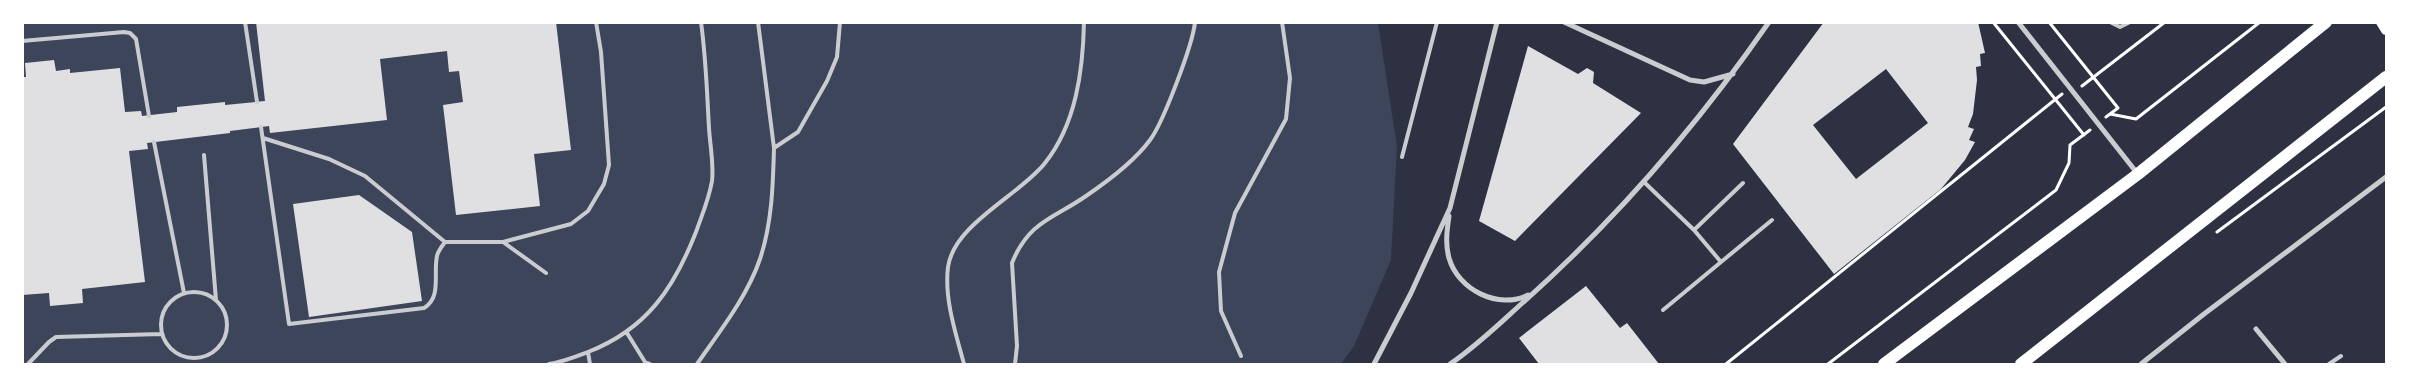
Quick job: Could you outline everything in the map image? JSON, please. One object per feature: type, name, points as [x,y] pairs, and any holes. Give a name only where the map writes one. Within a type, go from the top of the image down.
[{"type":"main road","points":[[1884,364],[2138,174],[2326,22]]},
{"type":"main road","points":[[2381,22],[2386,30]]},
{"type":"main road","points":[[2021,364],[2386,77]]},
{"type":"street","points":[[1497,22],[1450,208],[1446,243],[1450,260],[1458,276],[1471,288],[1486,296],[1503,300],[1521,299],[1536,291]]},
{"type":"street","points":[[1564,22],[1690,80],[1704,82],[1734,74]]},
{"type":"street","points":[[1450,364],[1536,291],[1580,250],[1644,182],[1734,74],[1769,22]]},
{"type":"street","points":[[2018,22],[2138,174]]},
{"type":"street","points":[[2141,364],[2204,314],[2386,177]]},
{"type":"street","points":[[1374,364],[1411,293],[1450,208]]},
{"type":"street","points":[[2256,329],[2285,364]]},
{"type":"lane","points":[[245,22],[257,102]]},
{"type":"lane","points":[[263,138],[329,159],[365,176],[445,242],[503,242],[571,224],[588,210],[604,184],[609,165],[601,52],[596,22]]},
{"type":"lane","points":[[549,364],[560,363],[588,352],[627,333],[649,313],[670,287],[684,262],[707,203],[712,180],[701,22]]},
{"type":"lane","points":[[697,364],[748,288],[760,258],[772,205],[774,148],[758,22]]},
{"type":"lane","points":[[774,148],[798,132],[827,81],[837,57],[840,22]]},
{"type":"lane","points":[[964,364],[950,305],[948,267],[954,249],[964,234],[1044,164],[1063,135],[1076,101],[1084,22]]},
{"type":"lane","points":[[1014,364],[1017,346],[1012,263],[1017,251],[1039,223],[1086,196],[1120,170],[1150,140],[1175,85],[1195,22]]},
{"type":"lane","points":[[1240,356],[1221,311],[1220,272],[1235,213],[1286,119],[1290,78],[1282,22]]},
{"type":"lane","points":[[1402,158],[1437,22]]},
{"type":"lane","points":[[2110,22],[2120,27],[2130,22]]},
{"type":"lane","points":[[22,42],[124,32],[130,34],[136,39],[149,116]]},
{"type":"lane","points":[[262,127],[289,324],[424,308],[430,304],[434,297],[437,254],[445,242]]},
{"type":"lane","points":[[154,142],[184,293]]},
{"type":"lane","points":[[204,155],[216,300]]},
{"type":"lane","points":[[1644,182],[1694,230],[1721,262]]},
{"type":"lane","points":[[1694,230],[1743,183]]},
{"type":"lane","points":[[1663,310],[1772,220]]},
{"type":"lane","points":[[503,242],[546,273]]},
{"type":"lane","points":[[201,292],[216,300],[226,314],[227,332],[220,347],[205,357],[187,358],[171,350],[161,334],[161,317],[169,302],[184,293],[201,292]]},
{"type":"lane","points":[[627,333],[645,362],[650,364]]},
{"type":"lane","points":[[28,364],[56,337],[161,334]]},
{"type":"lane","points":[[588,352],[590,364]]},
{"type":"lane","points":[[2329,364],[2341,356]]},
{"type":"lane","points":[[205,357],[208,364]]},
{"type":"path","points":[[1993,22],[2084,135]]},
{"type":"path","points":[[1828,364],[2056,190],[2069,163],[2070,145],[2118,108],[2049,22]]},
{"type":"path","points":[[1726,364],[2056,99],[2094,77],[2165,22]]},
{"type":"path","points":[[2110,114],[2136,120],[2260,22]]},
{"type":"path","points":[[2216,232],[2386,110]]},
{"type":"shaded area","points":[[22,23],[1378,23],[1397,146],[1391,260],[1354,346],[1341,364],[23,364]]},
{"type":"building","points":[[256,22],[556,22],[571,150],[534,154],[540,206],[456,215],[443,105],[463,102],[459,71],[449,72],[447,51],[380,59],[387,120],[270,133],[269,126],[230,131],[230,133],[147,143],[148,149],[129,151],[145,282],[82,289],[83,303],[50,306],[49,293],[22,295],[22,77],[26,77],[25,63],[54,60],[56,71],[70,69],[70,73],[120,68],[125,112],[141,111],[142,116],[177,112],[177,107],[225,102],[225,105],[265,101]]},
{"type":"building","points":[[1824,22],[1978,22],[1985,53],[1980,54],[1981,66],[1976,67],[1977,80],[1973,114],[1968,127],[1974,129],[1969,140],[1975,142],[1965,160],[1941,189],[1834,274],[1733,144]],"holes":[[[1886,69],[1928,123],[1856,179],[1813,125]]]},
{"type":"building","points":[[1528,46],[1578,74],[1587,68],[1594,72],[1593,83],[1641,113],[1515,241],[1479,221]]},
{"type":"building","points":[[359,195],[412,232],[422,301],[309,317],[293,204]]},
{"type":"building","points":[[1586,286],[1620,328],[1627,323],[1659,364],[1539,364],[1519,338]]}]
